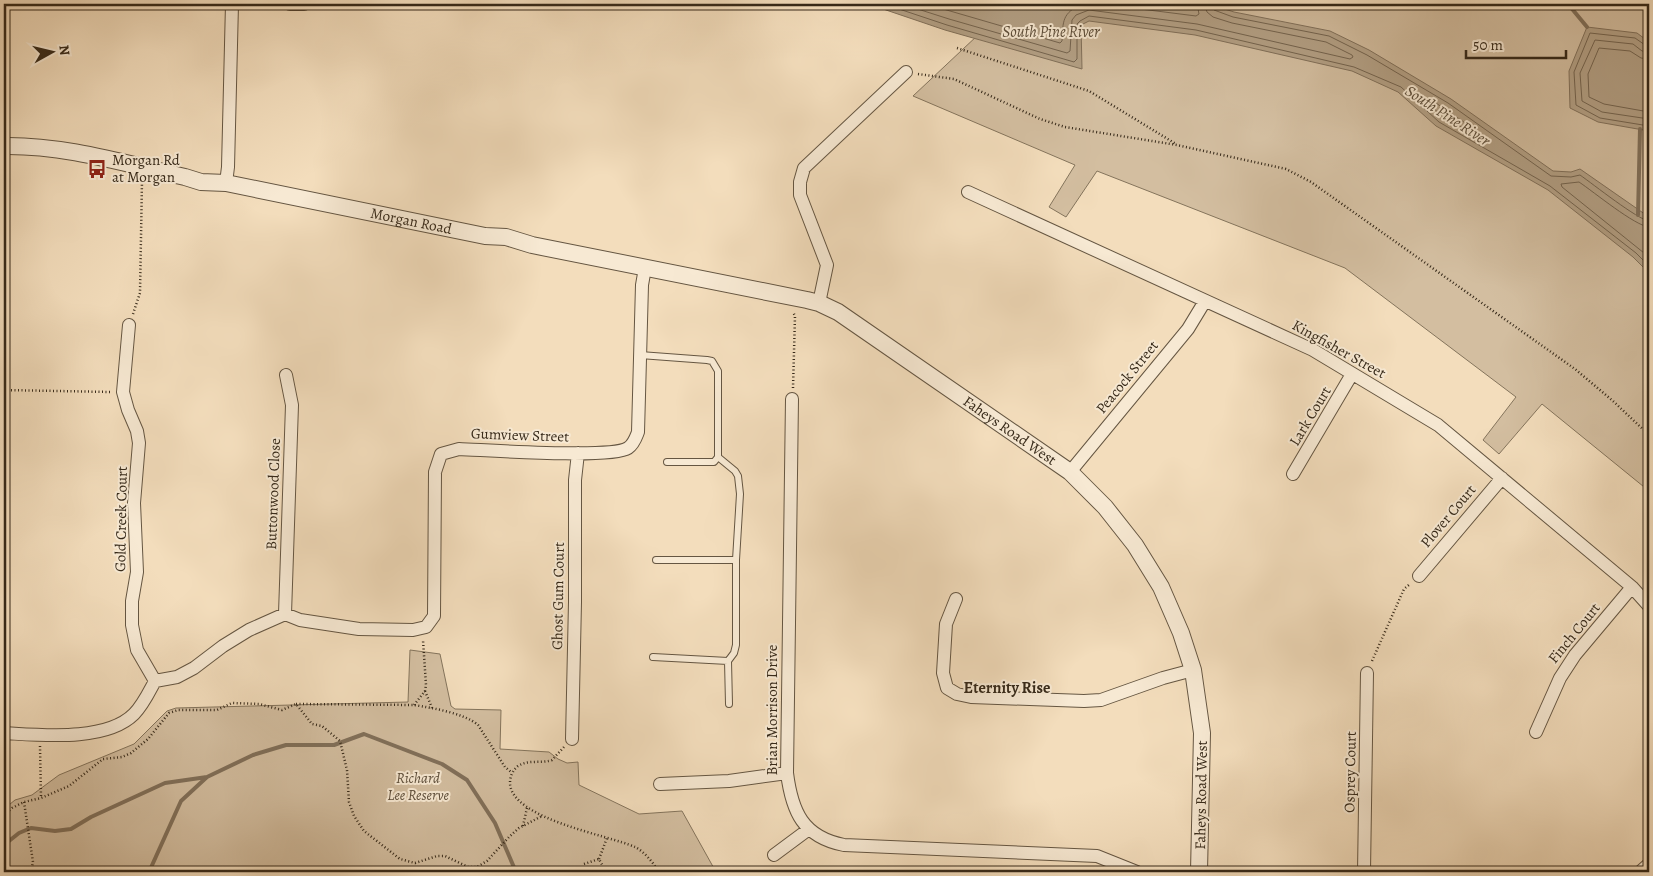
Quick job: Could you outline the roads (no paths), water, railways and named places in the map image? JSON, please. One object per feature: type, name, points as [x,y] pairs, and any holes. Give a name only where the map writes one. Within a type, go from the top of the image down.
[{"type":"street","points":[[226,184],[232,4]]},
{"type":"street","points":[[290,4],[304,4]]},
{"type":"street","points":[[819,303],[827,265],[800,195],[800,182],[804,168],[906,72]]},
{"type":"street","name":"Morgan Road","points":[[4,146],[29,146],[66,151],[185,176],[201,182],[226,184],[485,236],[506,237],[532,245],[819,303]]},
{"type":"street","name":"Kingfisher Street","points":[[968,192],[1313,350],[1438,425],[1632,587],[1649,606]]},
{"type":"street","name":"Gumview Street","points":[[285,614],[300,620],[359,629],[413,630],[421,629],[430,623],[434,616],[435,472],[441,454],[459,448],[578,453],[621,451],[629,448],[638,432],[642,284],[645,268]]},
{"type":"street","name":"Peacock Street","points":[[1070,472],[1188,329],[1205,300]]},
{"type":"street","name":"Faheys Road West","points":[[819,303],[838,312],[1070,472],[1111,515],[1135,545],[1161,587],[1181,632],[1193,670],[1202,733],[1199,872]]},
{"type":"street","name":"Gold Creek Court","points":[[129,325],[123,392],[137,431],[139,443],[134,503],[137,572],[132,601],[132,625],[137,650],[155,681]]},
{"type":"street","name":"Lark Court","points":[[1293,474],[1352,374]]},
{"type":"street","name":"Buttonwood Close","points":[[285,614],[292,406],[286,375]]},
{"type":"street","name":"Brian Morrison Drive","points":[[792,399],[787,774],[794,804],[800,818],[818,837],[844,845],[1097,856],[1137,872]]},
{"type":"street","name":"Ghost Gum Court","points":[[572,739],[575,480],[578,453]]},
{"type":"street","name":"Plover Court","points":[[1419,576],[1502,478]]},
{"type":"street","name":"Finch Court","points":[[1536,732],[1552,692],[1570,662],[1632,587]]},
{"type":"street","points":[[956,599],[946,624],[943,674],[947,688],[957,694],[971,697],[1101,700],[1163,678],[1193,670]]},
{"type":"street","points":[[4,733],[38,735],[92,734],[126,720],[141,705],[155,681],[177,677],[194,668],[223,646],[249,630],[285,614]]},
{"type":"street","name":"Osprey Court","points":[[1364,872],[1367,673]]},
{"type":"street","points":[[660,784],[729,781],[787,774]]},
{"type":"street","points":[[774,855],[809,829]]},
{"type":"street","points":[[1640,872],[1649,864]]},
{"type":"lane","points":[[640,355],[707,360],[712,362],[718,371],[718,457],[714,462],[667,462]]},
{"type":"lane","points":[[718,457],[735,470],[738,476],[740,494],[736,560],[736,645],[734,653],[728,661],[729,704]]},
{"type":"lane","points":[[656,560],[736,560]]},
{"type":"lane","points":[[653,657],[728,661]]},
{"type":"water","name":"South Pine River","points":[[872,4],[1209,4],[1234,12],[1330,31],[1369,50],[1451,99],[1553,171],[1571,172],[1580,169],[1649,217],[1649,273],[1633,257],[1548,190],[1436,126],[1398,92],[1352,71],[1195,35],[1089,21],[1081,25],[1082,69],[945,30]]},
{"type":"water","points":[[1587,27],[1637,33],[1649,42],[1649,131],[1598,122],[1570,108],[1569,71]]},
{"type":"waterway","points":[[1568,4],[1587,27]]},
{"type":"waterway","points":[[1638,215],[1640,129]]},
{"type":"waterway","points":[[149,872],[181,801],[207,777],[253,755],[286,745],[334,745],[364,734],[442,764],[467,780],[495,823],[516,872]]},
{"type":"waterway","points":[[4,845],[19,833],[31,828],[55,831],[71,829],[91,817],[165,783],[207,777]]},
{"type":"place","name":"Morgan Rd at Morgan","points":[[97,169]]},
{"type":"district","name":"Eternity Rise","points":[[1007,687]]},
{"type":"park label","name":"Richard Lee Reserve","points":[[418,786]]}]
